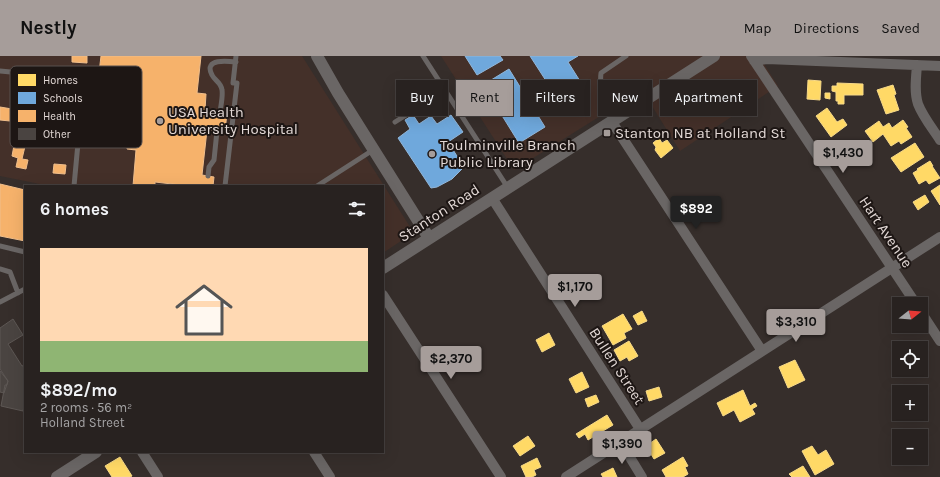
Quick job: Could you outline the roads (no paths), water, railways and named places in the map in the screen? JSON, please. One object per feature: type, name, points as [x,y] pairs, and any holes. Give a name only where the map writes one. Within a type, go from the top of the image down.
[{"type":"street","points":[[317,56],[338,93],[429,238]]},
{"type":"street","name":"Stanton Road","points":[[384,267],[714,56]]},
{"type":"street","points":[[753,58],[940,66]]},
{"type":"street","name":"Hart Avenue","points":[[753,58],[911,297]]},
{"type":"street","points":[[917,65],[916,84],[918,102],[922,112],[940,140]]},
{"type":"street","points":[[614,120],[762,351]]},
{"type":"street","name":"Bullen Street","points":[[492,198],[640,429]]},
{"type":"street","points":[[566,477],[940,237]]},
{"type":"street","points":[[384,297],[501,477]]},
{"type":"street","points":[[928,323],[940,342]]},
{"type":"street","points":[[620,441],[642,477]]},
{"type":"street","points":[[57,477],[94,453]]},
{"type":"street","points":[[143,453],[158,477]]},
{"type":"street","points":[[315,453],[330,477]]},
{"type":"lane","points":[[225,185],[237,83],[233,83],[236,56]]},
{"type":"lane","points":[[423,56],[439,80]]},
{"type":"lane","points":[[614,120],[608,108],[600,83],[601,73],[626,56]]},
{"type":"lane","points":[[220,112],[222,90],[220,82],[212,75],[211,70],[213,64],[217,62],[236,62]]},
{"type":"lane","points":[[0,71],[10,72]]},
{"type":"lane","points":[[448,94],[508,188]]},
{"type":"lane","points":[[395,122],[405,116]]},
{"type":"lane","points":[[208,176],[209,167],[214,160],[217,131]]},
{"type":"lane","points":[[74,185],[78,148]]},
{"type":"lane","points":[[319,185],[374,149]]},
{"type":"lane","points":[[0,246],[24,252]]},
{"type":"lane","points":[[0,269],[10,272],[18,293]]},
{"type":"lane","points":[[0,302],[24,290]]},
{"type":"place","name":"USA Health University Hospital","points":[[160,121]]},
{"type":"place","name":"Stanton NB at Holland St","points":[[607,133]]},
{"type":"place","name":"Toulminville Branch Public Library","points":[[432,154]]}]
